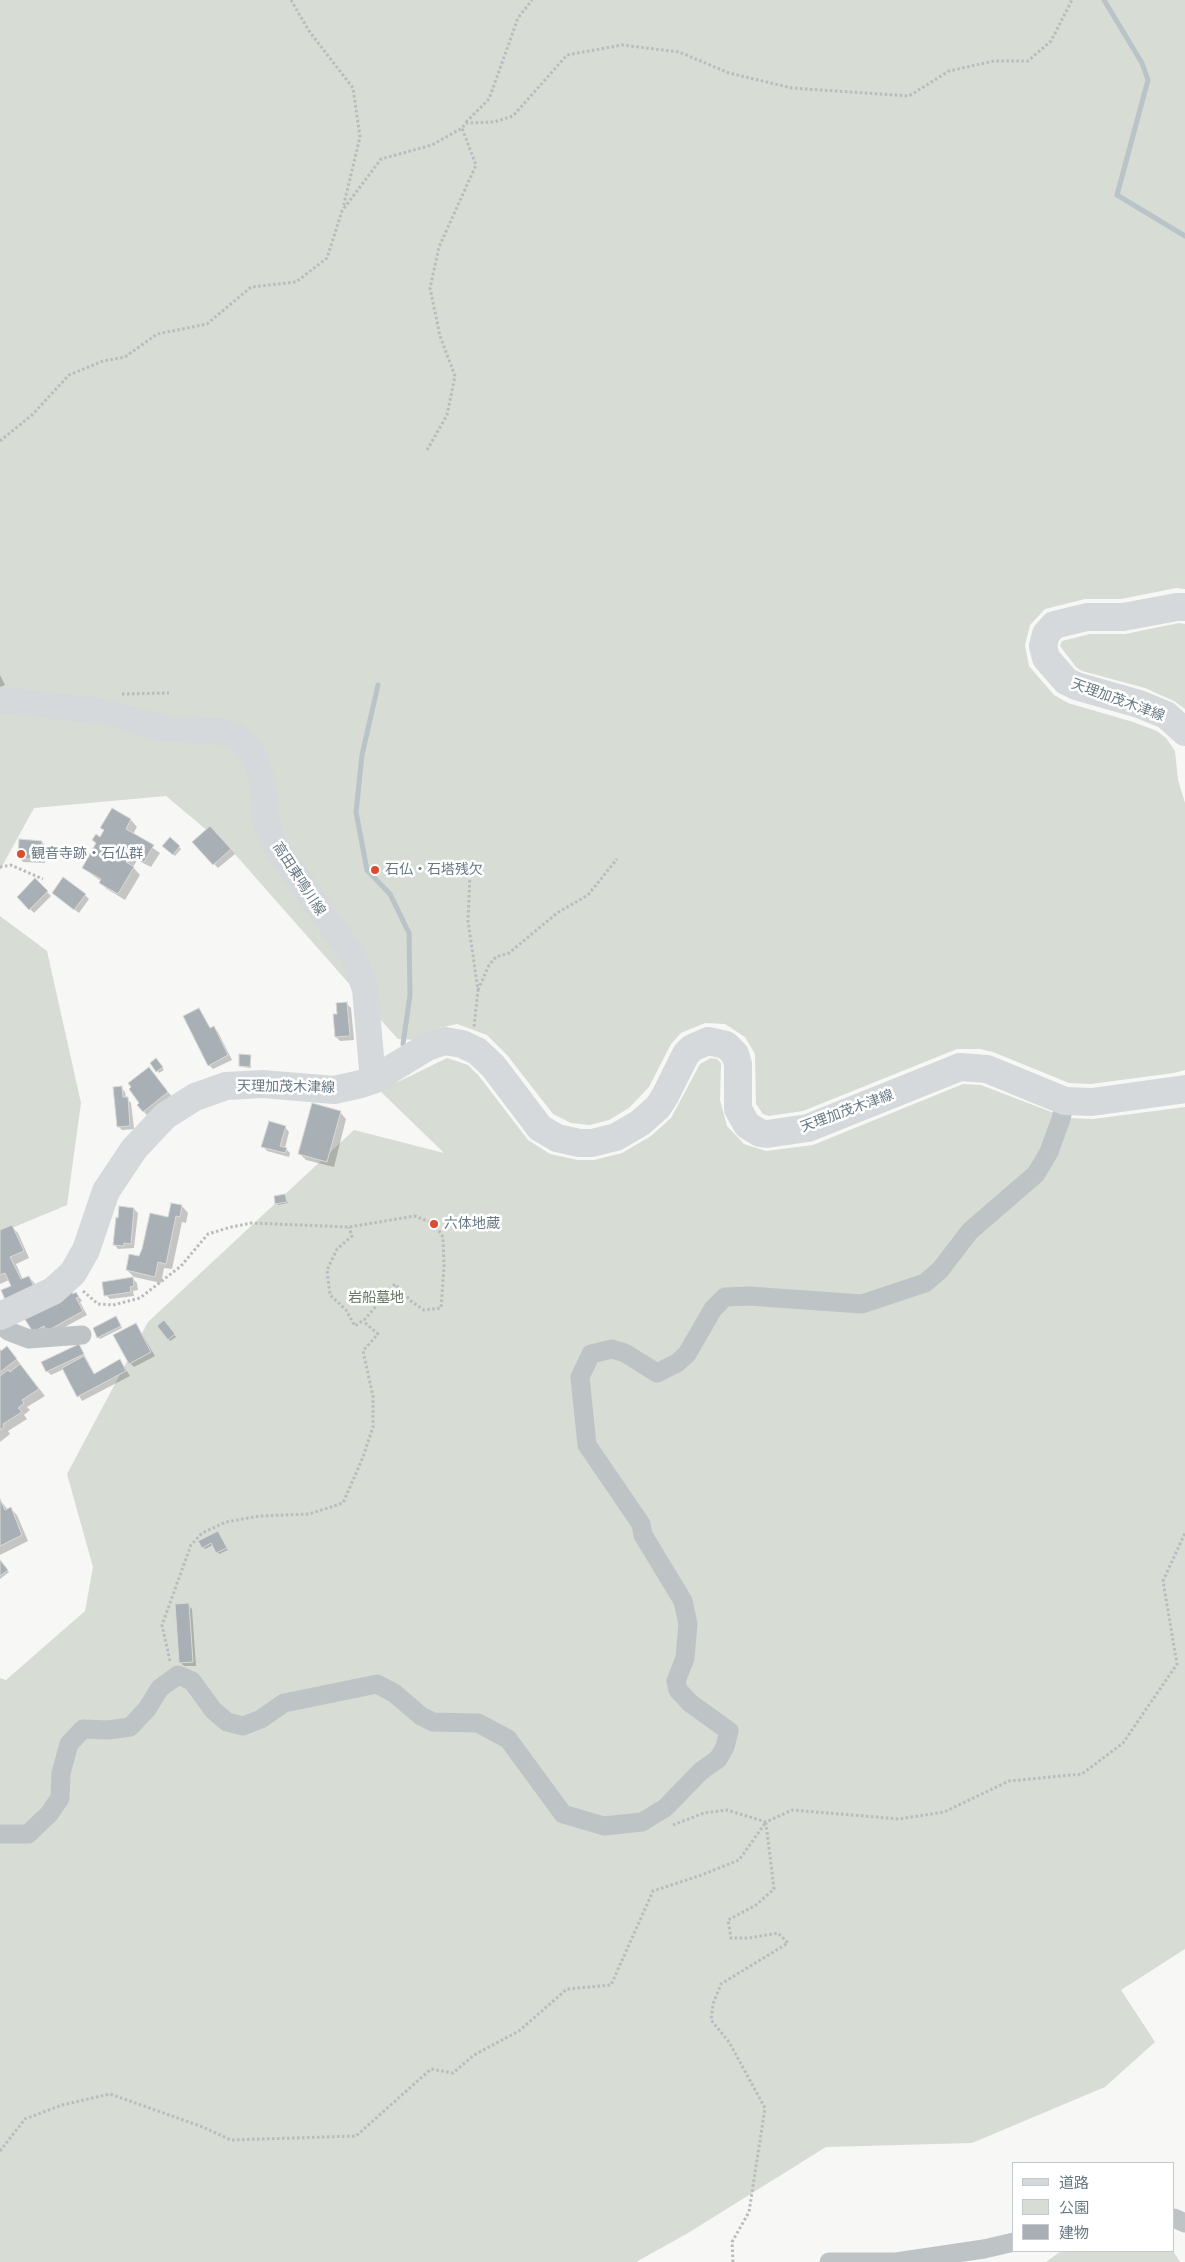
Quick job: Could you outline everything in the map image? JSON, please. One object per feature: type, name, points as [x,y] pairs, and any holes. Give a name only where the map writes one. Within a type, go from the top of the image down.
[{"type":"main road","name":"天理加茂木津線","points":[[1185,607],[1123,617],[1087,617],[1054,625],[1046,634],[1043,646],[1046,658],[1066,681],[1076,686],[1140,704],[1166,715],[1185,732]]},
{"type":"main road","name":"高田東鳴川線","points":[[0,700],[101,711],[166,729],[220,731],[228,733],[243,742],[254,756],[263,784],[266,823],[275,846],[354,956],[365,989],[373,1080]]},
{"type":"main road","name":"天理加茂木津線","points":[[0,1315],[53,1291],[73,1273],[86,1250],[106,1191],[134,1149],[165,1116],[187,1102],[226,1086],[264,1084],[334,1090],[373,1080],[427,1047],[445,1041],[470,1047],[493,1066],[540,1128],[557,1138],[579,1143],[610,1139],[640,1123],[658,1107],[686,1054],[692,1048],[708,1041],[726,1045],[735,1054],[738,1064],[738,1109],[747,1125],[760,1133],[768,1134],[808,1128],[960,1067],[987,1069],[1065,1102],[1092,1102],[1185,1089]]},
{"type":"street","points":[[0,1834],[28,1834],[49,1814],[60,1798],[61,1773],[70,1744],[83,1729],[108,1730],[130,1727],[147,1709],[160,1688],[178,1675],[192,1681],[213,1710],[227,1722],[243,1726],[261,1719],[284,1703],[377,1684],[394,1693],[427,1719],[434,1722],[478,1723],[508,1739],[563,1814],[604,1826],[642,1822],[665,1808],[701,1771],[718,1759],[725,1747],[729,1731],[690,1703],[678,1690],[676,1681],[685,1658],[688,1624],[683,1601],[643,1535],[641,1524],[587,1445],[580,1377],[591,1354],[612,1349],[625,1353],[657,1374],[677,1363],[687,1354],[713,1309],[725,1297],[749,1296],[862,1304],[924,1283],[940,1270],[970,1231],[1036,1174],[1049,1152],[1062,1119],[1065,1102]]},
{"type":"street","points":[[0,1315],[8,1331],[29,1339],[82,1335]]},
{"type":"street","points":[[829,2262],[896,2262],[984,2249],[1012,2242]]},
{"type":"path","points":[[0,441],[32,415],[69,374],[103,361],[125,357],[157,334],[207,324],[251,287],[296,282],[327,258],[342,212],[360,137],[353,88],[309,31],[291,0]]},
{"type":"path","points":[[342,212],[381,159],[432,145],[462,128],[489,99],[518,18],[532,0]]},
{"type":"path","points":[[466,123],[494,122],[513,116],[567,55],[622,46],[679,52],[729,73],[792,88],[908,96],[948,71],[994,61],[1028,61],[1051,41],[1072,0]]},
{"type":"path","points":[[427,450],[447,415],[455,376],[440,336],[430,288],[439,248],[476,165],[462,128]]},
{"type":"path","points":[[470,1047],[478,990],[489,965],[496,957],[509,953],[557,913],[588,895],[617,859]]},
{"type":"path","points":[[0,867],[11,865],[43,879]]},
{"type":"path","points":[[470,875],[468,921],[478,990]]},
{"type":"path","points":[[73,1273],[83,1291],[98,1304],[113,1305],[140,1298],[181,1266],[208,1234],[251,1223],[349,1227],[415,1216],[434,1224],[442,1237],[444,1266],[440,1308],[424,1310],[411,1302],[395,1284],[363,1320],[355,1326],[346,1310],[330,1295],[327,1270],[337,1249],[352,1236],[349,1227]]},
{"type":"path","points":[[173,1677],[162,1625],[191,1545],[202,1533],[226,1522],[260,1516],[309,1514],[343,1503],[363,1457],[373,1427],[372,1396],[363,1352],[378,1334],[363,1320]]},
{"type":"path","points":[[0,2151],[25,2119],[62,2104],[110,2094],[231,2140],[356,2136],[431,2069],[453,2073],[474,2055],[519,2031],[567,1989],[611,1985],[653,1891],[739,1860],[766,1822],[792,1810],[899,1819],[944,1812],[1009,1781],[1082,1774],[1123,1743],[1177,1664],[1163,1581],[1185,1533]]},
{"type":"path","points":[[667,1828],[704,1813],[727,1810],[766,1822]]},
{"type":"path","points":[[733,2262],[732,2242],[749,2212],[765,2108],[729,2042],[711,2020],[713,2004],[720,1984],[788,1943],[778,1933],[749,1938],[730,1938],[728,1920],[756,1905],[774,1890],[766,1822]]},
{"type":"green space","points":[[0,0],[1185,0],[1185,589],[1176,588],[1121,599],[1085,599],[1045,609],[1030,625],[1025,645],[1029,666],[1054,695],[1068,703],[1157,731],[1166,738],[1175,751],[1178,780],[1185,803],[1185,1070],[1091,1084],[1069,1083],[993,1052],[980,1049],[957,1049],[803,1111],[769,1116],[763,1114],[756,1104],[755,1054],[745,1037],[725,1024],[705,1023],[681,1033],[671,1044],[649,1087],[629,1108],[609,1120],[590,1125],[571,1123],[553,1114],[507,1055],[487,1035],[457,1024],[439,1028],[418,1040],[398,1039],[377,1016],[285,841],[276,820],[263,752],[167,719],[0,690]]},
{"type":"green space","points":[[1179,623],[1185,624],[1185,709],[1174,701],[1145,688],[1082,671],[1076,667],[1060,646],[1062,641],[1090,634],[1125,634]]},
{"type":"green space","points":[[0,712],[99,722],[218,743],[230,747],[243,761],[343,962],[352,987],[233,852],[166,796],[34,808],[0,870]]},
{"type":"green space","points":[[0,916],[47,951],[81,1103],[67,1205],[0,1233]]},
{"type":"green space","name":"岩船墓地","points":[[447,1058],[468,1065],[479,1076],[528,1140],[550,1154],[578,1160],[594,1160],[622,1153],[651,1136],[671,1118],[700,1064],[711,1058],[717,1059],[721,1063],[720,1100],[727,1126],[744,1144],[766,1151],[813,1145],[963,1084],[981,1085],[1067,1118],[1093,1119],[1185,1107],[1185,1949],[1121,1990],[1155,2042],[1105,2087],[972,2143],[826,2147],[688,2233],[636,2262],[0,2262],[0,1678],[6,1680],[85,1611],[93,1567],[67,1474],[148,1322],[354,1130],[444,1153],[377,1088],[400,1081]]},
{"type":"green space","points":[[1060,2252],[1174,2252],[1180,2262],[1046,2262]]},
{"type":"building","points":[[112,808],[131,819],[126,829],[154,845],[144,862],[131,854],[126,862],[134,867],[118,894],[99,883],[101,879],[82,868],[96,843],[92,840],[96,834],[100,837],[104,830],[100,828]]},
{"type":"building","points":[[210,826],[231,849],[213,865],[192,842]]},
{"type":"building","points":[[170,837],[180,846],[173,855],[162,846]]},
{"type":"building","points":[[19,839],[42,841],[41,860],[18,858]]},
{"type":"building","points":[[63,877],[86,894],[74,910],[52,893]]},
{"type":"building","points":[[35,878],[48,891],[29,910],[17,897]]},
{"type":"building","points":[[347,1002],[350,1036],[335,1037],[333,1014],[337,1014],[336,1003]]},
{"type":"building","points":[[199,1008],[210,1028],[214,1026],[228,1055],[208,1066],[183,1016]]},
{"type":"building","points":[[239,1054],[251,1055],[250,1067],[239,1066]]},
{"type":"building","points":[[156,1058],[163,1067],[156,1072],[150,1063]]},
{"type":"building","points":[[149,1067],[168,1092],[143,1112],[137,1105],[139,1103],[129,1089],[131,1087],[128,1083]]},
{"type":"building","points":[[122,1086],[123,1097],[128,1097],[130,1126],[117,1127],[113,1087]]},
{"type":"building","points":[[312,1103],[341,1111],[327,1162],[298,1154]]},
{"type":"building","points":[[269,1121],[286,1126],[280,1146],[287,1148],[285,1153],[261,1147]]},
{"type":"building","points":[[285,1194],[287,1202],[275,1204],[274,1196]]},
{"type":"building","points":[[171,1203],[182,1205],[180,1217],[176,1216],[166,1264],[158,1262],[155,1277],[126,1270],[129,1254],[139,1256],[142,1249],[150,1213],[168,1217]]},
{"type":"building","points":[[119,1206],[134,1208],[131,1244],[124,1243],[124,1246],[113,1245]]},
{"type":"building","points":[[12,1225],[24,1251],[10,1257],[21,1279],[29,1276],[35,1289],[6,1302],[1,1290],[11,1286],[5,1273],[0,1275],[0,1230]]},
{"type":"building","points":[[133,1277],[134,1286],[130,1287],[131,1292],[104,1296],[102,1282]]},
{"type":"building","points":[[72,1291],[73,1294],[76,1292],[79,1297],[76,1298],[83,1311],[47,1331],[44,1326],[33,1332],[24,1318]]},
{"type":"building","points":[[116,1316],[121,1326],[97,1338],[93,1328]]},
{"type":"building","points":[[164,1320],[175,1334],[168,1340],[157,1326]]},
{"type":"building","points":[[136,1323],[151,1352],[129,1364],[113,1335]]},
{"type":"building","points":[[79,1344],[84,1354],[46,1372],[41,1362]]},
{"type":"building","points":[[7,1346],[17,1359],[0,1372],[0,1349],[1,1351]]},
{"type":"building","points":[[84,1356],[94,1374],[120,1359],[126,1371],[77,1397],[62,1368]]},
{"type":"building","points":[[20,1364],[39,1389],[22,1400],[24,1403],[18,1408],[22,1412],[3,1424],[4,1427],[0,1430],[0,1376],[8,1370],[10,1372]]},
{"type":"building","points":[[0,1499],[5,1510],[11,1507],[22,1535],[0,1546]]},
{"type":"building","points":[[218,1531],[227,1548],[216,1553],[211,1543],[202,1548],[198,1541]]},
{"type":"building","points":[[0,1560],[8,1570],[0,1576]]},
{"type":"building","points":[[189,1603],[193,1662],[179,1663],[175,1604]]},
{"type":"waterway","points":[[1104,0],[1142,63],[1148,80],[1117,195],[1185,236]]},
{"type":"waterway","points":[[378,685],[362,755],[356,812],[367,870],[390,894],[409,933],[410,995],[403,1044]]},
{"type":"place","name":"観音寺跡・石仏群","points":[[21,854]]},
{"type":"place","name":"石仏・石塔残欠","points":[[375,870]]},
{"type":"place","name":"六体地蔵","points":[[434,1224]]}]
